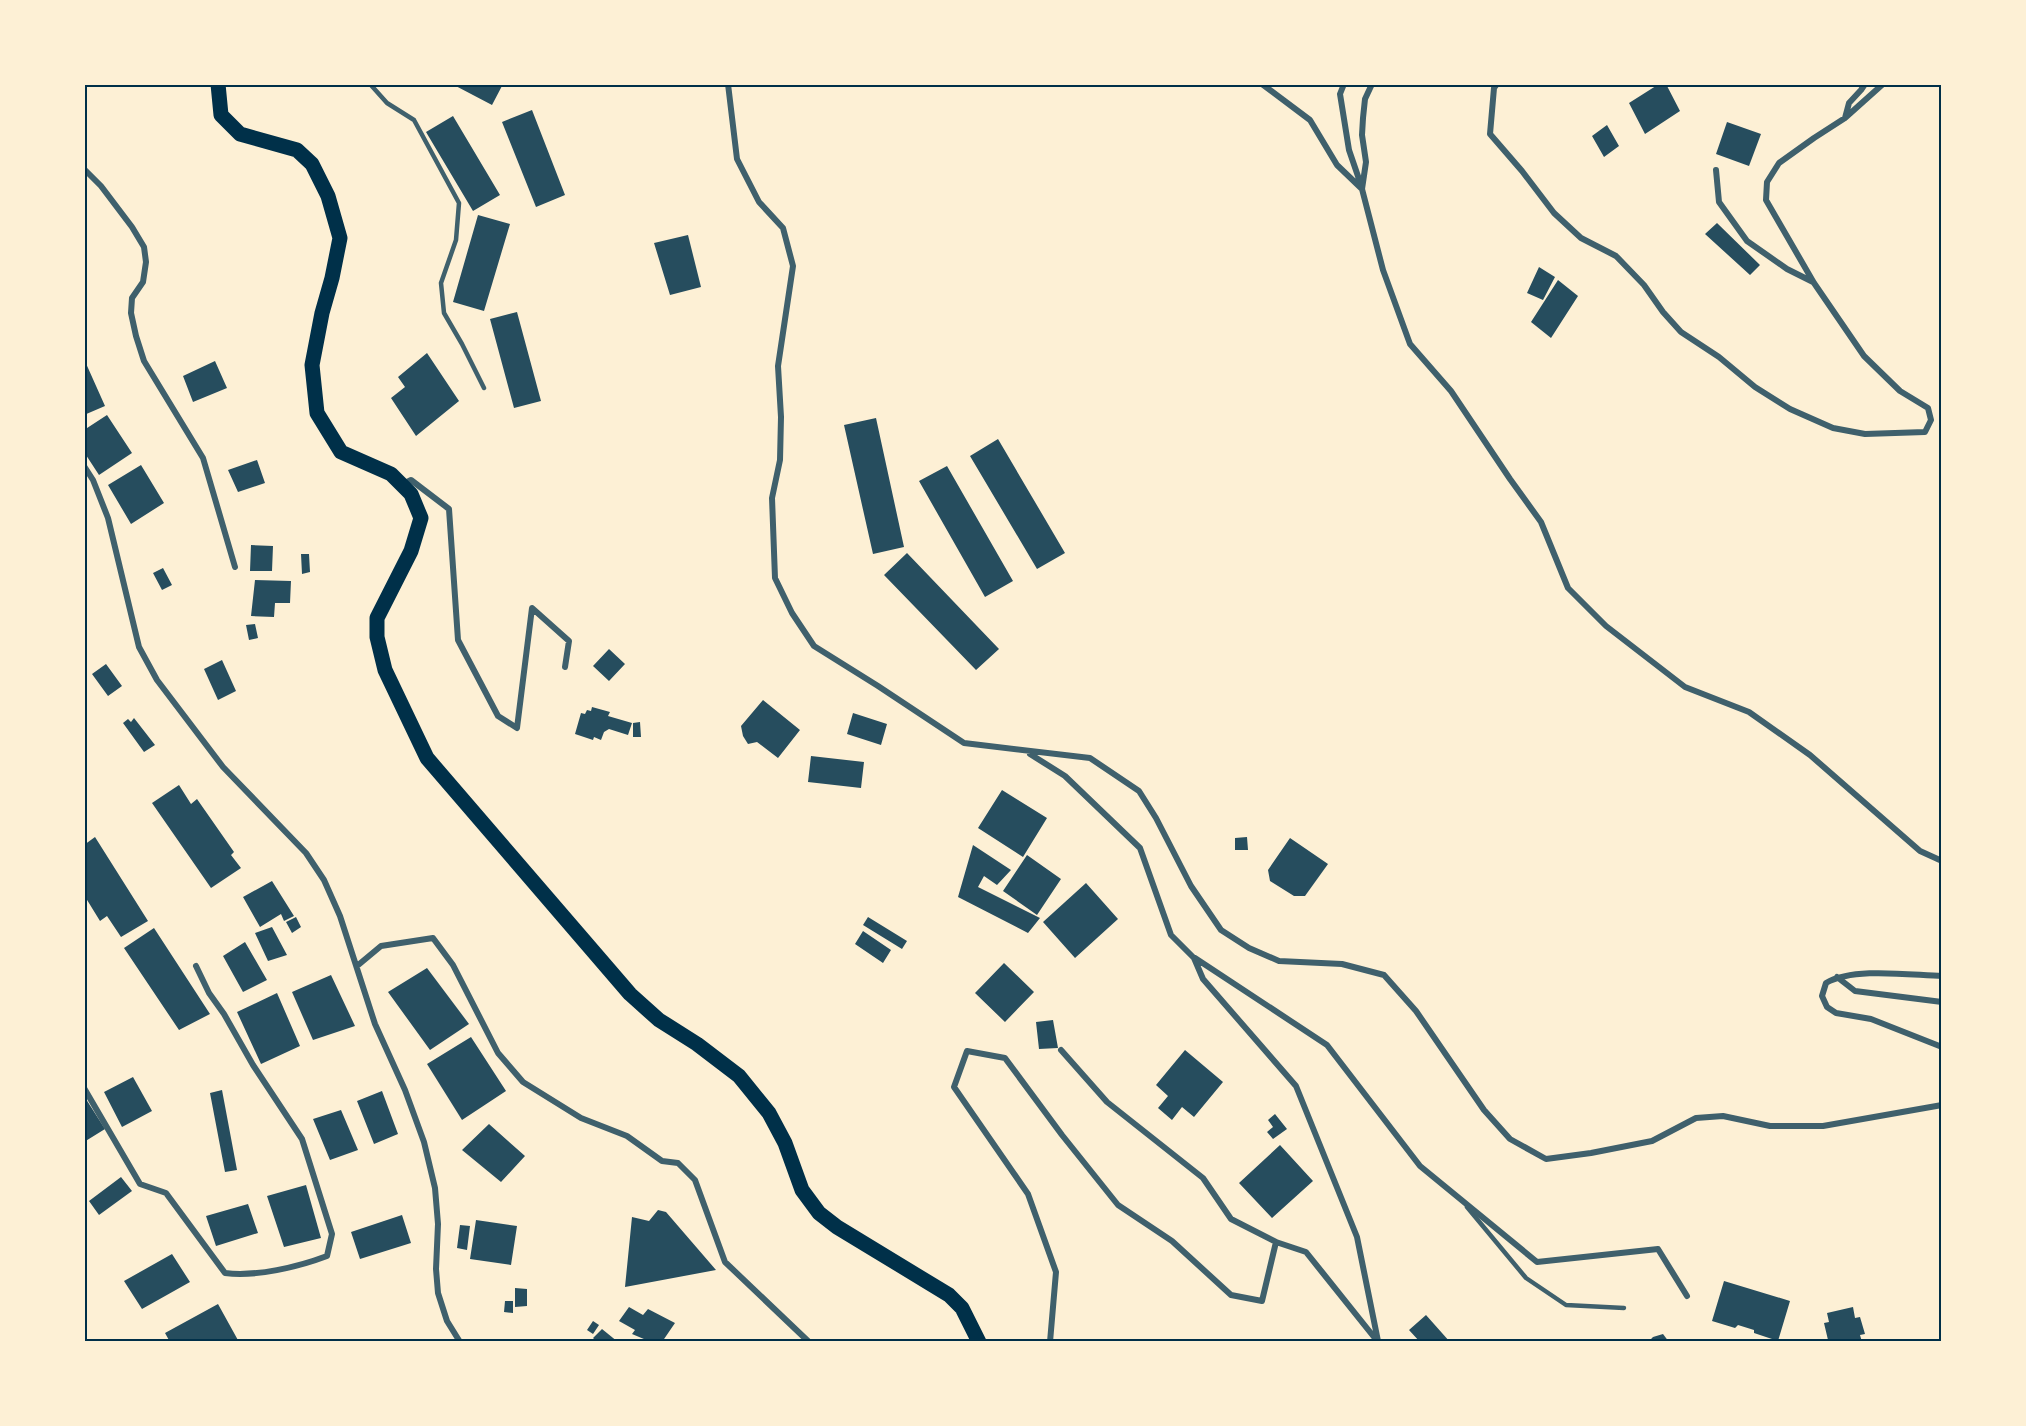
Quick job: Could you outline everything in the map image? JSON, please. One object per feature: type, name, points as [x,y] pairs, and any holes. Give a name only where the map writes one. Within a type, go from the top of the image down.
[{"type":"main road","points":[[218,84],[221,115],[240,134],[297,150],[312,164],[328,196],[340,238],[312,365],[317,413],[341,452],[391,474],[402,484],[411,494],[422,519],[411,550],[376,618],[376,637],[385,670],[427,758],[630,994],[659,1020],[697,1044],[740,1076],[769,1113],[785,1143],[802,1190],[819,1213],[837,1227],[949,1295],[962,1308],[979,1342]]},
{"type":"street","points":[[728,84],[737,159],[759,202],[783,228],[793,266],[778,366],[781,417],[780,460],[772,498],[775,578],[792,613],[814,646],[964,743],[1089,758],[1139,790],[1191,886],[1221,930],[1249,948],[1279,961],[1342,964],[1384,975],[1416,1011],[1484,1110],[1510,1139],[1546,1158],[1591,1153],[1652,1141],[1696,1118],[1723,1116],[1770,1126],[1823,1126],[1942,1105]]},
{"type":"street","points":[[1262,84],[1310,120],[1337,165],[1362,189]]},
{"type":"street","points":[[1344,84],[1340,94],[1349,150],[1362,189],[1383,270],[1410,344],[1451,391],[1541,522],[1568,588],[1606,626],[1685,687],[1749,712],[1810,755],[1920,850],[1942,861]]},
{"type":"street","points":[[1362,189],[1366,162],[1362,135],[1363,118],[1365,99],[1372,84]]},
{"type":"street","points":[[1497,84],[1494,88],[1490,134],[1554,213],[1581,238],[1616,256],[1644,285],[1681,332],[1719,357],[1755,387],[1790,409],[1833,428],[1865,434],[1925,432],[1931,420],[1928,408],[1900,391],[1864,356],[1814,283],[1766,200],[1767,182],[1779,163],[1845,118],[1883,84]]},
{"type":"street","points":[[1845,118],[1849,103],[1862,90],[1864,84]]},
{"type":"street","points":[[84,169],[101,186],[144,247],[146,262],[143,282],[132,298],[131,313],[136,336],[144,361],[202,458],[235,567]]},
{"type":"street","points":[[1716,170],[1719,201],[1747,241],[1814,283]]},
{"type":"street","points":[[84,466],[93,480],[108,519],[139,647],[157,680],[223,767],[306,853],[324,880],[340,916],[375,1024],[405,1090],[424,1142],[435,1188],[438,1224],[436,1269],[438,1293],[447,1321],[460,1342]]},
{"type":"street","points":[[402,484],[411,480],[449,510],[458,640],[498,716],[517,728],[532,608],[569,641],[565,667]]},
{"type":"street","points":[[1027,752],[1065,776],[1140,848],[1171,935],[1194,958],[1326,1045],[1420,1166],[1537,1262],[1658,1249],[1687,1296]]},
{"type":"street","points":[[357,966],[381,946],[433,938],[453,965],[498,1053],[523,1082],[581,1118],[627,1136],[662,1161],[678,1163],[695,1180],[725,1262],[809,1342]]},
{"type":"street","points":[[1194,958],[1203,979],[1296,1086],[1357,1238],[1378,1342]]},
{"type":"street","points":[[84,1088],[140,1184],[166,1193],[225,1273],[242,1275],[255,1273],[312,1262],[327,1256],[332,1234],[302,1139],[209,993],[196,966]]},
{"type":"street","points":[[1942,976],[1853,973],[1837,977],[1826,983],[1822,996],[1827,1007],[1836,1013],[1871,1019],[1942,1047]]},
{"type":"street","points":[[1837,977],[1855,991],[1942,1002]]},
{"type":"street","points":[[1061,1050],[1107,1102],[1203,1178],[1231,1219],[1276,1242],[1306,1252],[1378,1342]]},
{"type":"street","points":[[1050,1342],[1056,1272],[1028,1194],[954,1087],[967,1051],[1005,1058],[1118,1205],[1172,1241],[1231,1295],[1262,1301],[1276,1242]]},
{"type":"lane","points":[[370,84],[387,103],[414,120],[459,203],[456,240],[441,283],[444,312],[484,388]]},
{"type":"lane","points":[[1459,1198],[1526,1278],[1566,1305],[1624,1308]]},
{"type":"building","points":[[452,84],[503,84],[492,105]]},
{"type":"building","points":[[1659,84],[1666,84],[1680,111],[1645,134],[1629,103]]},
{"type":"building","points":[[532,110],[565,195],[536,207],[502,122]]},
{"type":"building","points":[[453,116],[500,195],[473,211],[426,132]]},
{"type":"building","points":[[1727,122],[1761,134],[1749,166],[1716,154]]},
{"type":"building","points":[[1607,125],[1619,146],[1604,157],[1592,136]]},
{"type":"building","points":[[478,215],[510,224],[484,311],[453,302]]},
{"type":"building","points":[[1717,223],[1760,265],[1750,275],[1705,234]]},
{"type":"building","points":[[688,235],[701,287],[670,295],[654,243]]},
{"type":"building","points":[[1539,267],[1555,277],[1543,300],[1527,293]]},
{"type":"building","points":[[1558,280],[1578,296],[1551,338],[1531,322]]},
{"type":"building","points":[[517,312],[541,401],[514,408],[490,319]]},
{"type":"building","points":[[427,353],[459,401],[416,436],[391,398],[405,387],[398,377]]},
{"type":"building","points":[[84,359],[105,406],[84,415]]},
{"type":"building","points":[[215,361],[227,388],[193,402],[183,376]]},
{"type":"building","points":[[107,415],[132,453],[99,475],[84,452],[84,430]]},
{"type":"building","points":[[876,418],[904,547],[873,554],[844,425]]},
{"type":"building","points":[[998,439],[1065,553],[1037,569],[970,456]]},
{"type":"building","points":[[257,460],[265,483],[238,492],[228,470]]},
{"type":"building","points":[[141,465],[164,503],[131,524],[108,485]]},
{"type":"building","points":[[947,466],[1013,581],[985,597],[919,481]]},
{"type":"building","points":[[251,545],[273,546],[272,571],[250,571]]},
{"type":"building","points":[[907,553],[999,649],[976,670],[884,575]]},
{"type":"building","points":[[301,554],[309,554],[310,572],[302,574]]},
{"type":"building","points":[[163,568],[172,585],[162,590],[153,573]]},
{"type":"building","points":[[255,580],[291,581],[290,603],[275,603],[274,617],[251,616]]},
{"type":"building","points":[[255,624],[258,638],[249,640],[246,625]]},
{"type":"building","points":[[609,649],[625,664],[609,681],[593,666]]},
{"type":"building","points":[[222,660],[236,691],[218,700],[204,669]]},
{"type":"building","points":[[106,664],[122,686],[108,696],[92,674]]},
{"type":"building","points":[[763,700],[800,730],[778,758],[757,742],[748,744],[743,736],[741,726]]},
{"type":"building","points":[[592,707],[610,712],[608,716],[632,723],[628,735],[609,729],[604,732],[601,740],[594,737],[593,740],[575,734],[581,713],[591,711]]},
{"type":"building","points":[[853,713],[887,724],[881,745],[847,734]]},
{"type":"building","points":[[134,718],[155,745],[144,752],[123,723],[128,719],[131,722]]},
{"type":"building","points":[[640,722],[641,737],[633,737],[633,723]]},
{"type":"building","points":[[811,756],[864,762],[861,788],[808,782]]},
{"type":"building","points":[[179,785],[191,804],[197,799],[234,852],[231,855],[241,868],[211,888],[152,803]]},
{"type":"building","points":[[1002,790],[1047,818],[1023,857],[978,828]]},
{"type":"building","points":[[95,837],[148,921],[121,937],[107,916],[100,921],[84,895],[84,845]]},
{"type":"building","points":[[1247,837],[1248,850],[1235,850],[1235,838]]},
{"type":"building","points":[[1290,838],[1328,864],[1305,896],[1294,896],[1270,881],[1268,870]]},
{"type":"building","points":[[973,845],[1011,870],[997,885],[984,876],[978,887],[1040,918],[1028,933],[958,897]]},
{"type":"building","points":[[1027,855],[1061,879],[1037,915],[1003,891]]},
{"type":"building","points":[[272,881],[294,916],[284,921],[281,914],[260,927],[243,897]]},
{"type":"building","points":[[1086,883],[1118,919],[1075,958],[1043,922]]},
{"type":"building","points":[[296,917],[301,927],[292,933],[286,922]]},
{"type":"building","points":[[868,917],[907,941],[902,949],[863,925]]},
{"type":"building","points":[[272,927],[287,955],[268,961],[255,933]]},
{"type":"building","points":[[154,928],[210,1014],[179,1030],[124,948]]},
{"type":"building","points":[[863,931],[891,950],[883,963],[855,944]]},
{"type":"building","points":[[245,942],[267,980],[243,992],[223,956]]},
{"type":"building","points":[[1004,963],[1034,992],[1005,1022],[975,993]]},
{"type":"building","points":[[427,968],[469,1024],[430,1050],[388,992]]},
{"type":"building","points":[[331,975],[355,1026],[313,1040],[292,992]]},
{"type":"building","points":[[277,993],[300,1046],[261,1064],[237,1012]]},
{"type":"building","points":[[1053,1020],[1058,1048],[1039,1049],[1036,1022]]},
{"type":"building","points":[[471,1037],[506,1091],[462,1120],[427,1064]]},
{"type":"building","points":[[1185,1050],[1223,1082],[1194,1117],[1182,1107],[1172,1120],[1158,1108],[1168,1096],[1156,1085]]},
{"type":"building","points":[[133,1077],[152,1111],[122,1127],[104,1092]]},
{"type":"building","points":[[222,1090],[237,1170],[225,1172],[210,1093]]},
{"type":"building","points":[[382,1091],[398,1134],[374,1144],[357,1101]]},
{"type":"building","points":[[84,1096],[105,1129],[84,1142]]},
{"type":"building","points":[[341,1110],[358,1150],[330,1160],[313,1119]]},
{"type":"building","points":[[1275,1114],[1287,1129],[1273,1139],[1267,1132],[1273,1127],[1268,1120]]},
{"type":"building","points":[[489,1124],[525,1156],[501,1182],[462,1150]]},
{"type":"building","points":[[1280,1145],[1313,1181],[1272,1218],[1239,1183]]},
{"type":"building","points":[[121,1177],[132,1191],[99,1215],[89,1201]]},
{"type":"building","points":[[306,1185],[321,1238],[284,1247],[267,1196]]},
{"type":"building","points":[[248,1204],[258,1233],[216,1246],[206,1216]]},
{"type":"building","points":[[658,1210],[666,1212],[716,1270],[625,1287],[632,1217],[649,1221]]},
{"type":"building","points":[[402,1215],[411,1243],[360,1259],[351,1232]]},
{"type":"building","points":[[476,1220],[517,1226],[511,1265],[470,1259]]},
{"type":"building","points":[[460,1225],[470,1226],[467,1250],[457,1248]]},
{"type":"building","points":[[172,1254],[190,1282],[142,1309],[124,1281]]},
{"type":"building","points":[[1724,1281],[1790,1301],[1778,1341],[1738,1325],[1735,1328],[1712,1321]]},
{"type":"building","points":[[515,1288],[527,1289],[527,1306],[515,1307]]},
{"type":"building","points":[[505,1301],[513,1301],[513,1313],[504,1312]]},
{"type":"building","points":[[218,1304],[239,1342],[170,1342],[165,1333]]},
{"type":"building","points":[[629,1307],[643,1315],[648,1309],[675,1323],[662,1342],[651,1342],[632,1334],[635,1330],[619,1321]]},
{"type":"building","points":[[1853,1307],[1855,1318],[1860,1317],[1865,1334],[1860,1335],[1862,1342],[1828,1340],[1824,1323],[1829,1322],[1827,1313]]},
{"type":"building","points":[[1426,1315],[1450,1342],[1420,1342],[1409,1330]]},
{"type":"building","points":[[593,1321],[599,1325],[593,1334],[587,1330]]},
{"type":"building","points":[[602,1329],[618,1342],[597,1342],[593,1338]]},
{"type":"building","points":[[1663,1334],[1669,1342],[1648,1342],[1653,1337]]}]
